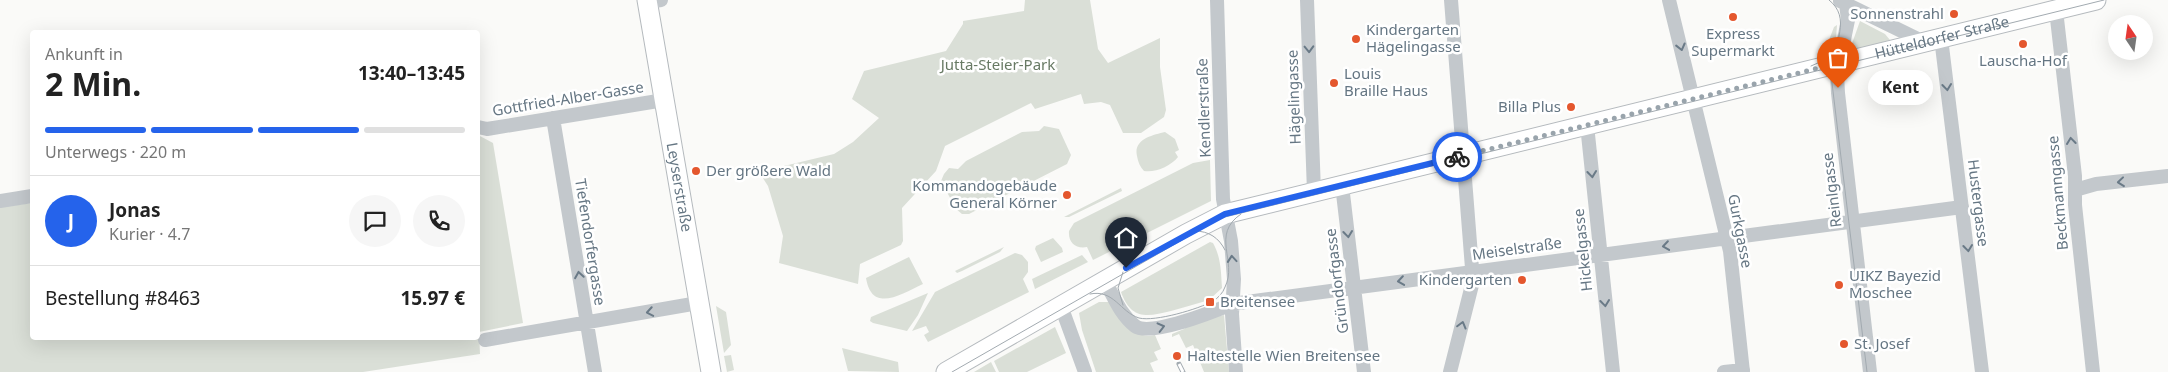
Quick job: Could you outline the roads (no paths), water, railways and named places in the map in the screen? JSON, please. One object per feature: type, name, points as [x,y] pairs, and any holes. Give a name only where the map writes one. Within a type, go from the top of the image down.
[{"type":"main road","name":"Hütteldorfer Straße","points":[[946,372],[1225,214],[2096,0]]},
{"type":"main road","name":"Leyserstraße","points":[[651,1],[664,100],[711,372]]},
{"type":"street","name":"Kendlerstraße","points":[[1217,0],[1225,214],[1234,279],[1232,304],[1236,372]]},
{"type":"street","name":"Hägelingasse","points":[[1307,0],[1314,192]]},
{"type":"street","points":[[1450,372],[1474,281],[1451,0]]},
{"type":"street","name":"Gurkgasse","points":[[1669,0],[1693,99],[1721,238],[1743,371]]},
{"type":"street","points":[[1844,1],[1933,40]]},
{"type":"street","name":"Reinlgasse","points":[[1844,1],[1848,20],[1839,63],[1838,93],[1870,372]]},
{"type":"street","name":"Beckmanngasse","points":[[2056,10],[2093,372]]},
{"type":"street","name":"Hustergasse","points":[[1933,40],[1962,207],[1982,372]]},
{"type":"street","name":"Gottfried-Alber-Gasse","points":[[480,127],[487,129],[664,100]]},
{"type":"street","name":"Tiefendorfergasse","points":[[554,118],[595,372]]},
{"type":"street","name":"Hickelgasse","points":[[1587,125],[1613,372]]},
{"type":"street","points":[[2075,190],[2096,184],[2168,176]]},
{"type":"street","name":"Gründorfgasse","points":[[1342,185],[1364,372]]},
{"type":"street","points":[[0,201],[30,196]]},
{"type":"street","name":"Meiselstraße","points":[[1105,281],[1120,310],[1140,328],[1158,328],[1217,311],[1232,304],[1962,207]]},
{"type":"street","points":[[486,340],[698,303]]},
{"type":"street","points":[[1061,306],[1085,372]]},
{"type":"street","points":[[1724,372],[1743,371]]},
{"type":"tram line","points":[[1829,0],[1836,7],[1841,23],[1833,58],[1832,83],[1867,372]]},
{"type":"tram line","points":[[952,372],[1225,217],[2104,0]]},
{"type":"tram line","points":[[1811,66],[1827,59],[1835,49]]},
{"type":"tram line","points":[[1090,294],[1098,293],[1105,295],[1132,315],[1146,319],[1177,314],[1213,301],[1223,291],[1228,277],[1227,231],[1232,222],[1241,214]]},
{"type":"tram line","points":[[1195,231],[1205,232],[1213,236],[1225,250]]},
{"type":"tram line","points":[[1123,272],[1118,288],[1123,305]]},
{"type":"railway","points":[[1179,364],[1183,372]]},
{"type":"place","name":"Sonnenstrahl","points":[[1954,14]]},
{"type":"place","name":"Express Supermarkt","points":[[1733,17]]},
{"type":"place","name":"Kindergarten Hägelingasse","points":[[1356,39]]},
{"type":"place","name":"Lauscha-Hof","points":[[2023,44]]},
{"type":"place","name":"Louis Braille Haus","points":[[1334,83]]},
{"type":"place","name":"Kent","points":[[1838,88]]},
{"type":"place","name":"Billa Plus","points":[[1571,107]]},
{"type":"place","name":"Der größere Wald","points":[[696,171]]},
{"type":"place","name":"Kommandogebäude General Körner","points":[[1067,195]]},
{"type":"place","name":"Kindergarten","points":[[1522,280]]},
{"type":"place","name":"UIKZ Bayezid Moschee","points":[[1839,285]]},
{"type":"place","name":"Breitensee","points":[[1210,302]]},
{"type":"place","name":"St. Josef","points":[[1844,344]]},
{"type":"place","name":"Haltestelle Wien Breitensee","points":[[1177,356]]},
{"type":"park label","name":"Jutta-Steier-Park","points":[[998,65]]}]
